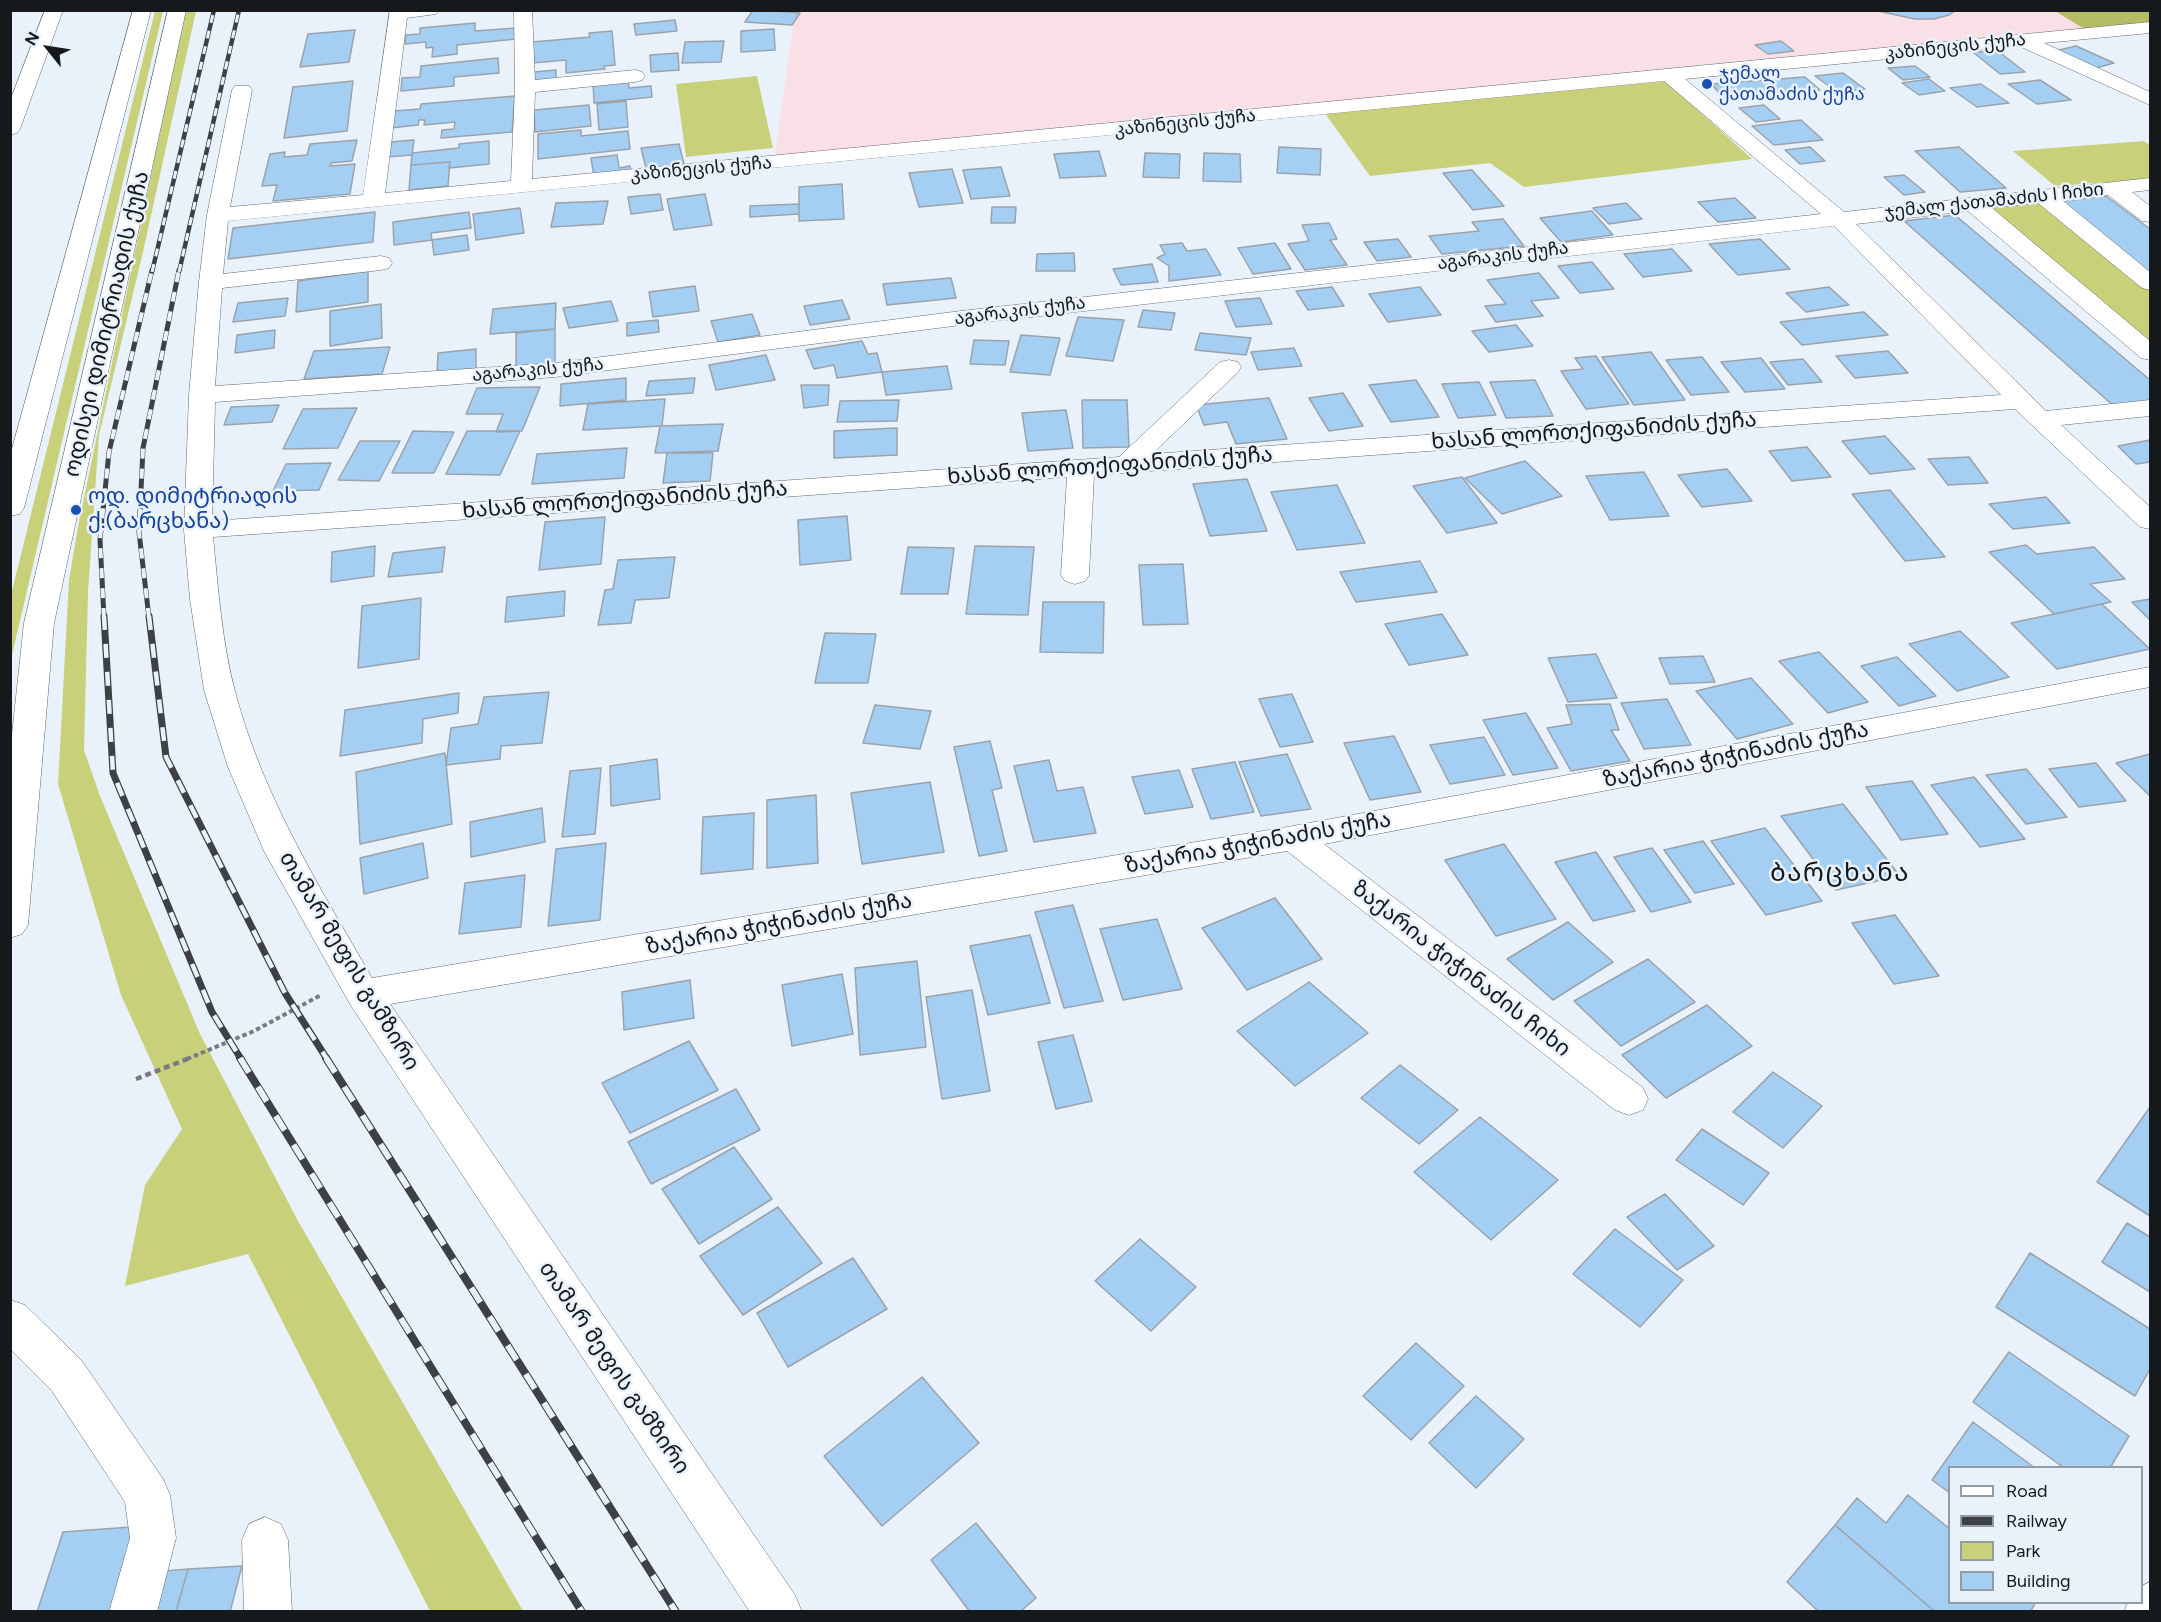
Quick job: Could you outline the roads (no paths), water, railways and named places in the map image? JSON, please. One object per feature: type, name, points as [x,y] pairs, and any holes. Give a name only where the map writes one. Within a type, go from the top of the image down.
[{"type":"street","points":[[10,129],[54,10]]},
{"type":"street","name":"ოდისეი დიმიტრიადის ქუჩა","points":[[10,508],[142,10]]},
{"type":"street","name":"ოდისეი დიმიტრიადის ქუჩა","points":[[10,925],[39,623],[177,10]]},
{"type":"street","points":[[373,201],[399,12],[430,10]]},
{"type":"street","points":[[521,186],[525,87],[523,10]]},
{"type":"street","name":"კაზინეცის ქუჩა","points":[[218,215],[2151,27]]},
{"type":"street","points":[[2024,40],[2151,99]]},
{"type":"street","points":[[1669,75],[1838,218],[2031,410],[2151,521]]},
{"type":"street","points":[[525,87],[635,76]]},
{"type":"street","points":[[578,81],[579,105]]},
{"type":"street","name":"თამარ მეფის გამზირი","points":[[242,90],[218,215],[211,282],[202,395],[198,531],[205,599],[219,690],[244,767],[281,851],[357,984],[778,1611]]},
{"type":"street","name":"ჯემალ ქათამაძის I ჩიხი","points":[[1838,218],[2151,184]]},
{"type":"street","points":[[2112,188],[2151,216]]},
{"type":"street","points":[[2043,196],[2151,283]]},
{"type":"street","points":[[1972,203],[2151,353]]},
{"type":"street","name":"აგარაკის ქუჩა","points":[[202,395],[555,370],[961,318],[1838,218]]},
{"type":"street","points":[[211,282],[381,263]]},
{"type":"street","points":[[1126,465],[1229,367]]},
{"type":"street","points":[[2031,410],[2151,408]]},
{"type":"street","name":"ხასან ლორთქიფანიძის ქუჩა","points":[[198,531],[1081,467],[2031,410]]},
{"type":"street","points":[[1075,575],[1081,467]]},
{"type":"street","name":"ზაქარია ჭიჭინაძის ქუჩა","points":[[357,984],[1293,838],[2151,677]]},
{"type":"street","name":"ზაქარია ჭიჭინაძის ჩიხი","points":[[1293,838],[1629,1099]]},
{"type":"street","points":[[10,1319],[67,1376],[147,1495],[153,1538],[133,1611]]},
{"type":"street","points":[[265,1540],[268,1611]]},
{"type":"street","points":[[2148,1611],[2151,1606]]},
{"type":"railway","points":[[152,272],[214,10]]},
{"type":"railway","points":[[179,272],[239,10]]},
{"type":"railway","points":[[104,618],[100,540],[109,452],[152,270]]},
{"type":"railway","points":[[149,618],[139,532],[143,448],[179,270]]},
{"type":"railway","points":[[104,616],[113,773],[212,1012],[241,1059]]},
{"type":"railway","points":[[149,616],[166,757],[285,993],[327,1059]]},
{"type":"railway","points":[[240,1058],[582,1612]]},
{"type":"railway","points":[[326,1058],[676,1612]]},
{"type":"place","name":"ჯემალ ქათამაძის ქუჩა","points":[[1707,84]]},
{"type":"place","name":"ოდ. დიმიტრიადის ქ.(ბარცხანა)","points":[[76,510]]},
{"type":"district","name":"ბარცხანა","points":[[1840,873]]}]
